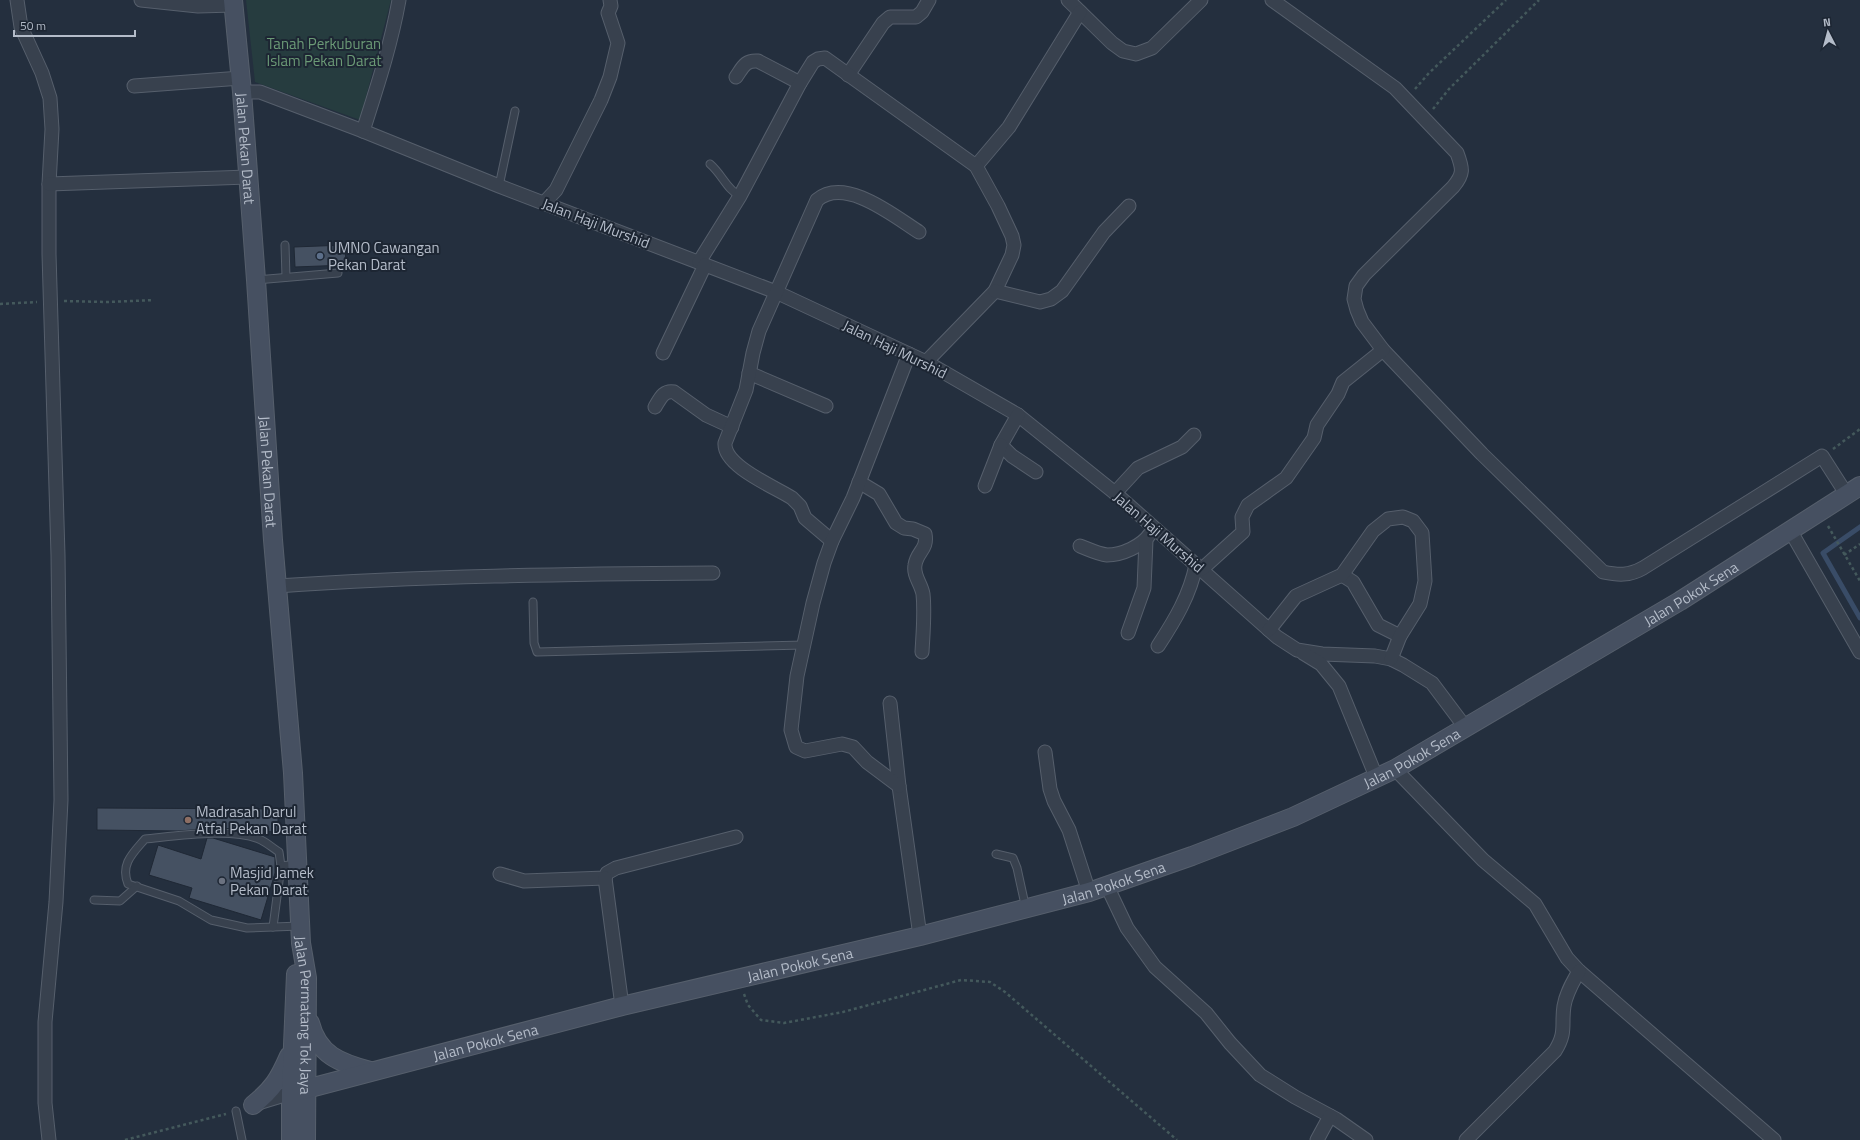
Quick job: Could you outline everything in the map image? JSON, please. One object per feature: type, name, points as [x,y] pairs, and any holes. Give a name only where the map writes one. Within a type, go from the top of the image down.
[{"type":"main road","name":"Jalan Pekan Darat","points":[[233,3],[256,280],[276,586],[293,773],[290,865],[300,926],[301,944]]},
{"type":"main road","name":"Jalan Pokok Sena","points":[[299,1091],[622,1006],[920,936],[1089,892],[1293,817],[1377,779],[1395,769],[1680,601],[1790,530],[1849,488]]},
{"type":"main road","name":"Jalan Permatang Tok Jaya","points":[[291,1140],[299,1091],[307,1010],[307,978],[301,944]]},
{"type":"main road","name":"Jalan Permatang Tok Jaya","points":[[301,944],[295,979],[292,1048],[306,1140]]},
{"type":"main road","points":[[307,1010],[311,1027],[320,1045],[330,1056],[347,1065],[371,1071]]},
{"type":"main road","points":[[253,1105],[270,1091],[281,1074],[292,1048]]},
{"type":"street","points":[[17,0],[21,27],[42,72],[50,98],[52,129],[49,184],[49,254],[57,301],[58,576],[61,800],[56,902],[45,1022],[45,1103],[49,1140]]},
{"type":"street","points":[[141,0],[198,6],[233,3]]},
{"type":"street","points":[[363,131],[382,73],[394,28],[399,0]]},
{"type":"street","points":[[544,203],[559,184],[602,100],[610,77],[618,43],[608,13],[611,6],[610,0]]},
{"type":"street","points":[[848,75],[883,23],[890,17],[916,17],[922,12],[928,0]]},
{"type":"street","points":[[1068,0],[1078,14],[1112,44],[1123,51],[1136,54],[1152,48],[1202,0]]},
{"type":"street","points":[[1272,0],[1395,88],[1407,98],[1457,153],[1462,166],[1461,177],[1453,187],[1364,275],[1356,286],[1354,298],[1357,310],[1362,322],[1383,350],[1482,454],[1603,572],[1618,575],[1633,574],[1824,458],[1849,488]]},
{"type":"street","points":[[976,166],[1009,127],[1078,14]]},
{"type":"street","points":[[663,353],[702,264],[800,83],[814,62],[822,58],[976,166],[1005,219],[1014,245],[1012,254],[995,291],[926,362]]},
{"type":"street","points":[[736,77],[745,64],[750,60],[758,61],[800,83]]},
{"type":"street","name":"Jalan Haji Murshid","points":[[134,86],[241,85],[363,131],[498,186],[776,292],[926,362],[1018,415],[1115,494],[1269,630],[1297,650],[1322,654],[1375,656],[1391,659],[1432,682],[1465,727]]},
{"type":"street","points":[[49,184],[248,177]]},
{"type":"street","points":[[832,541],[804,518],[800,506],[792,498],[742,469],[732,461],[725,450],[746,390],[759,331],[817,200],[823,194],[846,193],[863,198],[919,232]]},
{"type":"street","points":[[995,291],[1040,302],[1051,299],[1062,291],[1104,232],[1129,206]]},
{"type":"street","points":[[1158,646],[1177,616],[1199,567],[1243,532],[1242,517],[1248,504],[1286,478],[1314,438],[1317,425],[1338,394],[1343,382],[1383,350]]},
{"type":"street","points":[[899,786],[867,762],[853,746],[842,744],[805,751],[796,747],[791,730],[797,676],[813,603],[832,541],[859,482],[909,354]]},
{"type":"street","points":[[749,373],[826,406]]},
{"type":"street","points":[[655,407],[664,393],[668,391],[674,392],[706,415],[732,427]]},
{"type":"street","points":[[985,486],[1001,445],[1018,415]]},
{"type":"street","points":[[1115,494],[1138,468],[1182,447],[1194,435]]},
{"type":"street","points":[[1001,445],[1012,456],[1036,472]]},
{"type":"street","points":[[859,482],[879,494],[896,524],[925,534],[926,542],[915,565],[915,574],[922,591],[924,603],[922,652]]},
{"type":"street","points":[[1269,630],[1296,596],[1342,575],[1372,531],[1388,519],[1403,517],[1413,521],[1422,533],[1425,581],[1420,604],[1400,636],[1391,659]]},
{"type":"street","points":[[1080,546],[1106,555],[1125,552],[1146,540],[1154,528]]},
{"type":"street","points":[[1790,530],[1860,652]]},
{"type":"street","points":[[1128,633],[1144,588],[1146,540]]},
{"type":"street","points":[[276,586],[371,579],[564,574],[713,573]]},
{"type":"street","points":[[1342,575],[1353,582],[1378,625],[1400,636]]},
{"type":"street","points":[[1297,650],[1321,664],[1339,686],[1377,779]]},
{"type":"street","points":[[890,703],[899,786],[920,936]]},
{"type":"street","points":[[1045,752],[1050,789],[1054,801],[1069,830],[1089,892]]},
{"type":"street","points":[[1395,769],[1484,860],[1535,904],[1567,958],[1579,971],[1609,995],[1774,1140]]},
{"type":"street","points":[[622,1006],[605,878],[607,872],[616,868],[736,838]]},
{"type":"street","points":[[500,874],[524,881],[605,878]]},
{"type":"street","points":[[1107,886],[1127,928],[1155,967],[1206,1013],[1230,1043],[1260,1075],[1295,1097],[1330,1116],[1366,1140]]},
{"type":"street","points":[[1466,1140],[1555,1051],[1562,1040],[1564,1006],[1569,989],[1579,971]]},
{"type":"street","points":[[253,1105],[299,1091]]},
{"type":"street","points":[[1317,1140],[1330,1116]]},
{"type":"lane","points":[[498,186],[515,110]]},
{"type":"lane","points":[[710,164],[718,170],[734,193],[740,196]]},
{"type":"lane","points":[[285,245],[286,277]]},
{"type":"lane","points":[[256,280],[338,273]]},
{"type":"lane","points":[[533,602],[534,643],[536,652],[804,645]]},
{"type":"lane","points":[[273,927],[290,865],[279,852],[261,840],[234,834],[204,833],[145,839],[131,854],[126,864],[125,876],[128,884],[179,901],[211,920],[247,928],[300,926]]},
{"type":"lane","points":[[996,854],[1013,858],[1017,868],[1026,909]]},
{"type":"lane","points":[[94,900],[120,901],[137,886]]},
{"type":"lane","points":[[236,1111],[242,1140]]},
{"type":"path","points":[[1407,98],[1429,74],[1506,0]]},
{"type":"path","points":[[1425,119],[1449,88],[1539,0]]},
{"type":"path","points":[[0,304],[57,301],[107,302],[154,300]]},
{"type":"path","points":[[1824,458],[1860,430]]},
{"type":"path","points":[[1830,529],[1860,581]]},
{"type":"path","points":[[1844,555],[1860,544]]},
{"type":"path","points":[[737,979],[748,1006],[761,1020],[784,1023],[843,1012],[961,980],[990,982],[1010,997],[1177,1140]]},
{"type":"path","points":[[125,1140],[236,1111]]},
{"type":"green space","name":"Tanah Perkuburan Islam Pekan Darat","points":[[246,0],[391,0],[360,120],[255,82]]},
{"type":"building","name":"UMNO Cawangan Pekan Darat","points":[[345,245],[346,265],[295,267],[294,247]]},
{"type":"building","name":"Madrasah Darul Atfal Pekan Darat","points":[[97,808],[278,809],[278,832],[221,828],[178,831],[97,830]]},
{"type":"building","name":"Masjid Jamek Pekan Darat","points":[[207,838],[213,838],[275,857],[275,873],[261,920],[189,898],[192,888],[149,875],[158,845],[201,859]]},
{"type":"waterway","points":[[1860,527],[1823,553],[1860,618]]},
{"type":"place","name":"UMNO Cawangan Pekan Darat","points":[[320,256]]},
{"type":"place","name":"Madrasah Darul Atfal Pekan Darat","points":[[188,820]]},
{"type":"place","name":"Masjid Jamek Pekan Darat","points":[[222,881]]}]
